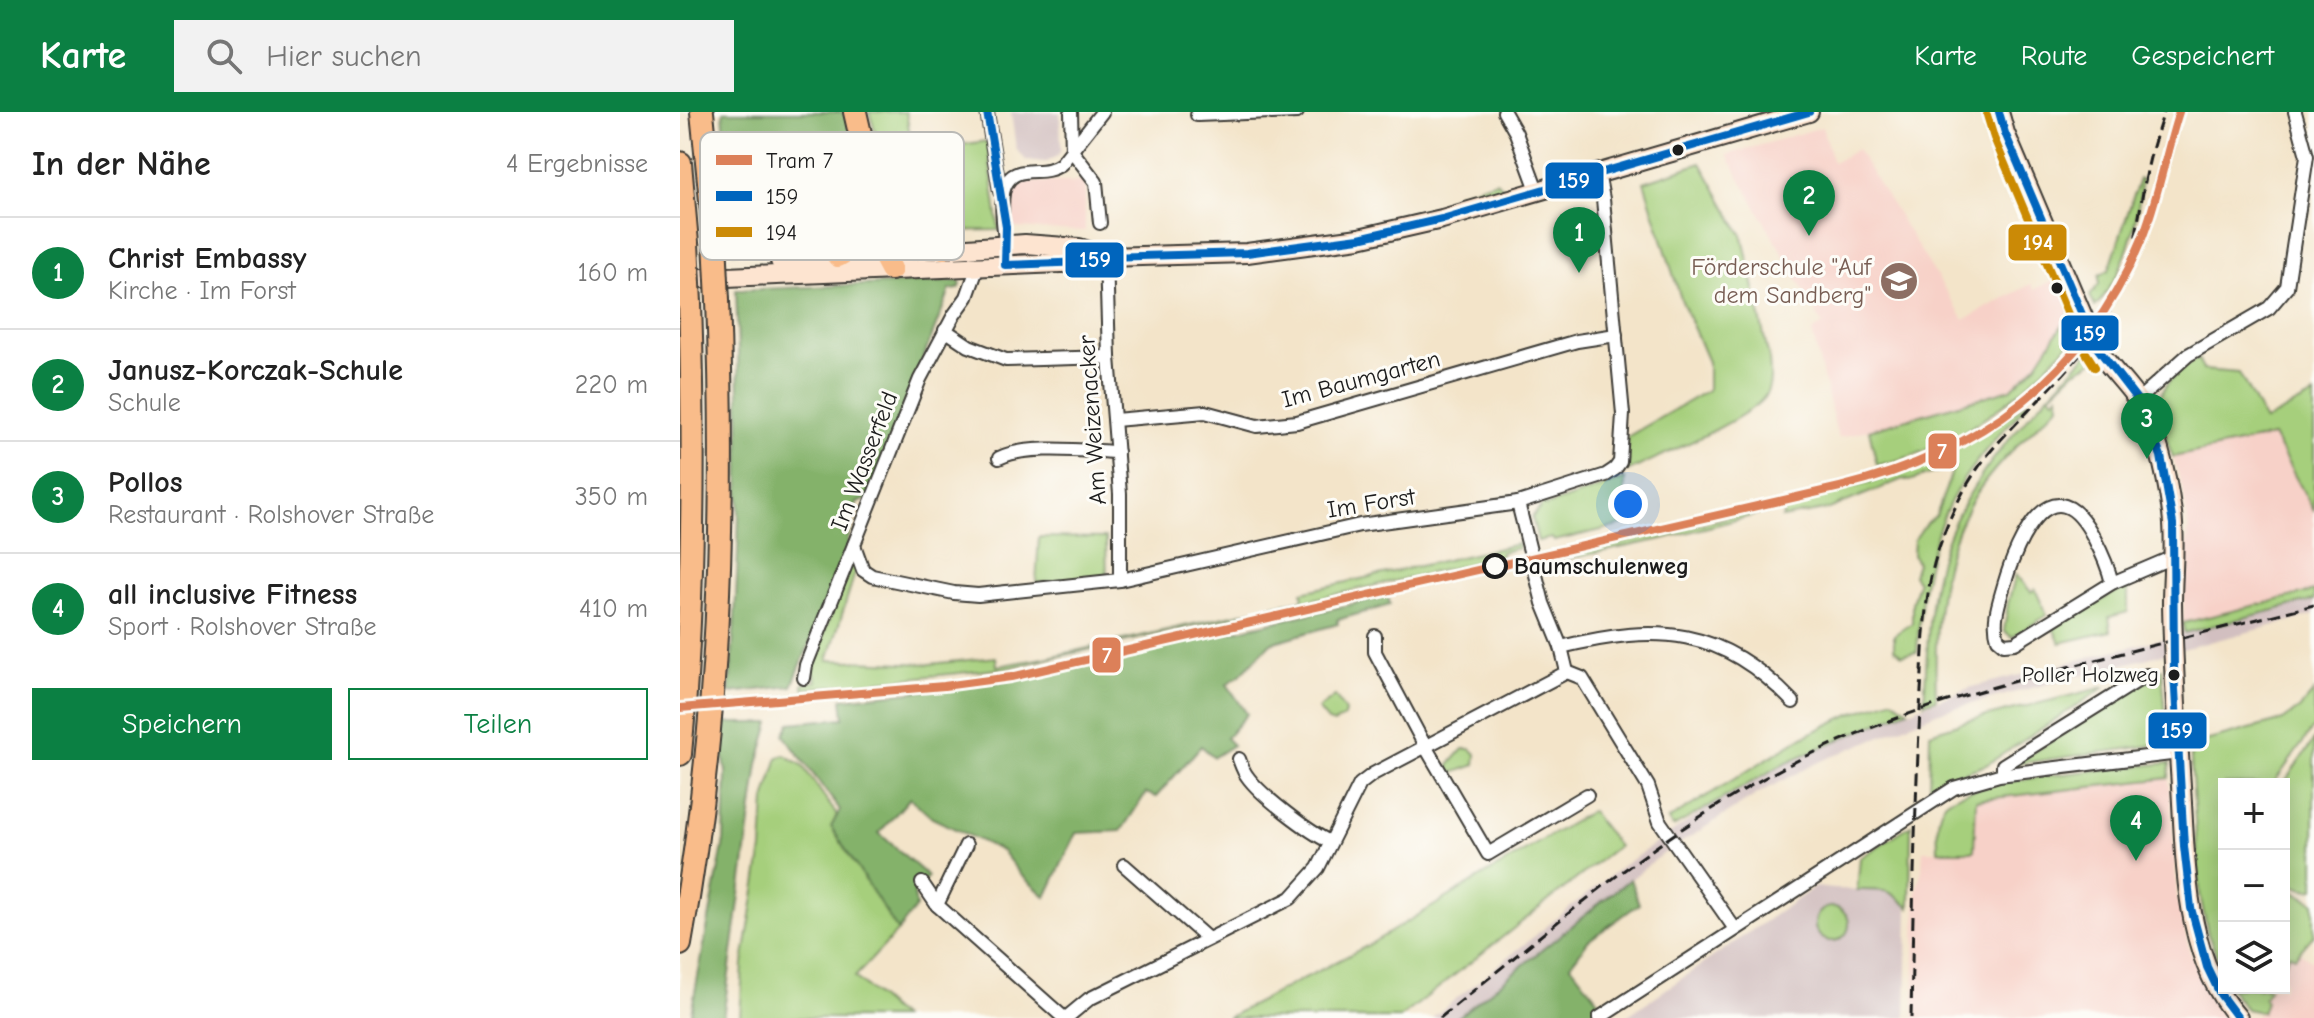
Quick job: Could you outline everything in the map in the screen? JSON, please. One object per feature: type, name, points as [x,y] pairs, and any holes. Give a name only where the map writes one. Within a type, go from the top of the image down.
[{"type":"highway","points":[[702,112],[704,132]]},
{"type":"highway","points":[[855,112],[860,132]]},
{"type":"highway","points":[[680,163],[690,303],[694,496],[680,754]]},
{"type":"highway","points":[[680,944],[710,720],[721,495],[716,260]]},
{"type":"main road","points":[[911,260],[978,266],[1085,262],[1106,257],[1214,255],[1317,245],[1442,219],[1809,112]]},
{"type":"main road","points":[[1999,112],[2005,133],[2095,345],[2138,400],[2153,433],[2163,468],[2172,513],[2172,625],[2190,902],[2207,966],[2224,1001],[2238,1018]]},
{"type":"main road","points":[[964,247],[1079,248],[1106,257]]},
{"type":"main road","points":[[680,267],[781,260]]},
{"type":"main road","points":[[680,279],[869,260]]},
{"type":"street","points":[[987,112],[1002,199],[1005,265]]},
{"type":"street","points":[[1071,112],[1072,151],[1096,182],[1100,223]]},
{"type":"street","points":[[1002,199],[1004,186],[1011,176],[1056,168],[1102,112]]},
{"type":"street","points":[[1197,115],[1297,112]]},
{"type":"street","points":[[1504,112],[1516,133],[1537,190]]},
{"type":"street","points":[[2138,400],[2188,355],[2269,308],[2287,287],[2310,156],[2295,112]]},
{"type":"street","name":"Im Forst","points":[[854,545],[863,570],[872,576],[978,595],[1120,580],[1348,528],[1518,503],[1606,475],[1620,462],[1623,414],[1598,173]]},
{"type":"street","name":"Am Weizenacker","points":[[1106,257],[1109,357],[1117,452],[1120,580]]},
{"type":"street","name":"Im Wasserfeld","points":[[804,678],[806,665],[914,393],[945,330],[967,297],[978,266]]},
{"type":"street","points":[[945,330],[969,346],[1006,360],[1109,357]]},
{"type":"street","name":"Im Baumgarten","points":[[1115,420],[1205,412],[1257,426],[1297,422],[1577,341],[1616,335]]},
{"type":"street","points":[[999,458],[1014,452],[1117,452]]},
{"type":"street","points":[[1518,503],[1543,603],[1561,647],[1567,672]]},
{"type":"street","points":[[2112,583],[2107,564],[2080,514],[2066,505],[2042,510],[2031,523],[2008,570],[1996,616],[1998,639],[2004,644],[2015,643],[2112,583],[2173,557]]},
{"type":"street","points":[[1561,647],[1638,633],[1659,633],[1703,641],[1742,658],[1793,702]]},
{"type":"street","points":[[1375,636],[1375,652],[1488,854],[1587,795]]},
{"type":"street","points":[[922,883],[937,905],[1065,1018],[1089,999],[1291,898],[1318,868],[1360,784],[1373,774],[1567,672],[1582,678],[1648,786],[1660,822],[1735,929]]},
{"type":"street","points":[[2003,774],[2003,765],[2147,675]]},
{"type":"street","points":[[1599,1018],[1954,788],[2003,774],[2179,753]]},
{"type":"street","points":[[1239,759],[1247,776],[1263,791],[1311,833],[1330,842]]},
{"type":"street","points":[[937,905],[966,845]]},
{"type":"street","points":[[1124,865],[1208,939]]},
{"type":"shaded area","points":[[1011,112],[1060,112],[1061,150],[1057,156],[1047,162],[1027,161],[1016,149]]},
{"type":"shaded area","name":"Förderschule \"Auf dem Sandberg\"","points":[[1822,127],[1833,163],[1857,149],[1964,320],[2031,284],[2034,290],[2058,278],[2072,310],[2037,364],[2011,389],[1838,438],[1812,332],[1823,325],[1727,155]]},
{"type":"shaded area","points":[[1012,182],[1085,182],[1085,231],[1013,228]]},
{"type":"shaded area","points":[[2273,436],[2314,511],[2314,591],[2183,623],[2188,527],[2184,494],[2173,457]]},
{"type":"shaded area","points":[[2314,600],[2314,615],[1939,712],[1821,761],[1759,793],[1660,856],[1457,1018],[1432,1018],[1622,866],[1735,790],[1787,762],[1853,732],[1972,687]]},
{"type":"shaded area","points":[[2169,778],[2177,896],[2190,953],[2222,1018],[1914,1018],[1916,892],[1923,851],[1974,851],[1976,800]]},
{"type":"shaded area","points":[[1815,887],[1881,890],[1896,894],[1905,903],[1908,909],[1906,1018],[1624,1018]]},
{"type":"shaded area","points":[[2299,952],[2314,962],[2314,1018],[2252,1018],[2262,1012],[2266,994],[2290,994],[2290,954],[2295,956]]},
{"type":"green space","points":[[723,112],[846,112],[850,132],[724,132]]},
{"type":"green space","points":[[869,112],[906,112],[910,132],[875,132]]},
{"type":"green space","points":[[987,141],[999,230],[964,231],[964,144]]},
{"type":"green space","points":[[1701,163],[1743,237],[1769,359],[1769,388],[1756,405],[1742,415],[1629,471],[1627,437],[1708,390],[1708,362],[1681,299],[1644,182]]},
{"type":"green space","points":[[2139,179],[2142,179],[2140,196],[2128,247],[2115,279],[2095,307],[2090,296],[2099,284],[2099,275],[2109,270]]},
{"type":"green space","points":[[1496,181],[1504,188],[1453,204],[1451,201],[1458,193]]},
{"type":"green space","points":[[960,281],[958,289],[950,290],[868,499],[857,503],[849,548],[792,686],[729,693],[739,492],[736,290]]},
{"type":"green space","points":[[2072,310],[2081,330],[2015,396],[1964,432],[1936,446],[1877,465],[1869,430],[2011,389],[2037,364]]},
{"type":"green space","points":[[2088,353],[2092,362],[2075,371],[2050,395],[2054,399],[2058,395],[2059,405],[1993,471],[1962,519],[1945,568],[1940,594],[1936,699],[1924,703],[1935,580],[1944,546],[1958,514],[1995,457],[2040,404]]},
{"type":"green space","points":[[2198,358],[2203,370],[2239,373],[2265,421],[2314,395],[2314,511],[2273,436],[2173,457],[2159,412],[2160,400],[2170,380]]},
{"type":"green space","points":[[2026,402],[2028,404],[1970,470],[1942,520],[1924,585],[1917,652],[1902,655],[1894,649],[1894,635],[1912,623],[1912,603],[1918,582],[1913,575],[1917,563],[1913,555],[1914,540],[1927,522],[1936,516],[1954,466],[1909,481],[1903,479],[1829,509],[1782,518],[1786,507],[1658,540],[1548,563],[1547,567],[1542,568],[1540,561],[1889,477],[1961,446],[1995,426]]},
{"type":"green space","points":[[1625,479],[1623,525],[1554,541],[1552,538],[1538,541],[1532,517],[1545,502],[1546,506]]},
{"type":"green space","points":[[1039,537],[1106,538],[1107,576],[1036,583]]},
{"type":"green space","points":[[1518,544],[1519,548],[1501,552],[1501,557],[1008,668],[803,689],[803,684],[817,681],[811,666],[851,563],[857,566],[828,660],[930,664],[996,657],[997,666],[1303,599],[1302,592]]},
{"type":"green space","points":[[2016,574],[2031,592],[2035,589],[2047,615],[2012,637],[2004,631]]},
{"type":"green space","points":[[2128,585],[2128,612],[2109,617],[2111,631],[2060,643],[2053,628]]},
{"type":"green space","points":[[2314,591],[2314,600],[2184,633],[2183,623]]},
{"type":"green space","points":[[1388,596],[1390,605],[1271,643],[1227,684],[1247,714],[1226,738],[1233,745],[1214,757],[1201,746],[1156,797],[1146,793],[1121,831],[1076,833],[1046,897],[1021,875],[1002,851],[932,818],[910,798],[879,833],[928,876],[914,893],[916,907],[898,931],[831,827],[840,810],[784,735],[790,723],[844,718],[842,699],[1032,677]]},
{"type":"green space","points":[[2155,669],[2162,669],[2167,730],[2166,737],[2155,745],[2015,764],[2145,682],[2154,681]]},
{"type":"green space","points":[[2105,687],[1986,765],[1947,778],[1929,792],[1930,733]]},
{"type":"green space","points":[[2314,692],[2314,727],[2277,778],[2218,778],[2218,960],[2208,934],[2200,894],[2190,745],[2283,720],[2300,708]]},
{"type":"green space","points":[[1335,696],[1345,711],[1344,717],[1334,723],[1328,721],[1318,709]]},
{"type":"green space","points":[[1893,699],[1908,710],[1787,762],[1673,827],[1668,820],[1799,739],[1846,716]]},
{"type":"green space","points":[[725,723],[770,723],[758,764],[723,1018],[690,1018],[724,841],[726,772],[721,742]]},
{"type":"green space","points":[[2314,740],[2314,889],[2290,882],[2290,778],[2287,778]]},
{"type":"green space","points":[[1463,749],[1471,749],[1476,754],[1475,765],[1453,773],[1449,765]]},
{"type":"green space","points":[[785,755],[802,765],[837,815],[832,827],[898,931],[855,977],[901,1018],[740,1018],[743,963],[762,849],[765,800],[778,757]]},
{"type":"green space","points":[[2170,763],[2169,778],[1976,800],[1974,851],[1938,851],[1940,814],[1945,803],[1959,795],[2015,781]]},
{"type":"green space","points":[[1591,811],[1618,846],[1400,1018],[1227,1018],[1367,946]]},
{"type":"green space","points":[[1911,825],[1910,908],[1888,892],[1857,890],[1860,858]]},
{"type":"green space","points":[[1630,879],[1639,904],[1588,941],[1571,965],[1604,1008],[1588,1018],[1457,1018]]},
{"type":"green space","points":[[2290,890],[2314,902],[2314,935],[2295,957],[2290,954]]},
{"type":"green space","points":[[1832,907],[1844,912],[1849,924],[1844,936],[1832,941],[1820,936],[1815,924],[1820,912]]},
{"type":"green space","points":[[2235,994],[2266,994],[2262,1012],[2246,1009]]},
{"type":"railway","points":[[1911,1018],[1923,654],[1925,616],[1935,560],[1956,507],[1982,462],[2079,356],[2115,302],[2129,267],[2148,168],[2164,112]]},
{"type":"railway","points":[[1440,1018],[1558,922],[1680,831],[1766,777],[1846,738],[1969,694],[2314,605]]},
{"type":"tram line","name":"7","points":[[680,708],[944,686],[1011,677],[1840,487],[1891,472],[1938,453],[1982,430],[2022,402],[2058,370],[2090,332],[2117,289],[2141,241],[2179,112]]},
{"type":"transit line","name":"159","points":[[987,112],[1006,227],[1005,265],[1085,262],[1106,257],[1247,253],[1359,238],[1442,219],[1809,112]]},
{"type":"transit line","name":"159","points":[[1999,112],[2005,133],[2095,345],[2139,402],[2161,456],[2173,524],[2174,672],[2184,846],[2191,908],[2207,967],[2220,994],[2238,1018]]},
{"type":"transit line","name":"194","points":[[1987,115],[2081,345],[2095,367]]},
{"type":"place","name":"Janusz-Korczak-Schule","points":[[1809,236]]},
{"type":"place","name":"Christ Embassy","points":[[1579,273]]},
{"type":"place","name":"Förderschule \"Auf dem Sandberg\"","points":[[1899,281]]},
{"type":"place","name":"Pollos","points":[[2147,459]]},
{"type":"place","name":"Baumschulenweg","points":[[1495,566]]},
{"type":"place","name":"Poller Holzweg","points":[[2174,675]]},
{"type":"place","name":"all inclusive Fitness","points":[[2136,861]]}]
